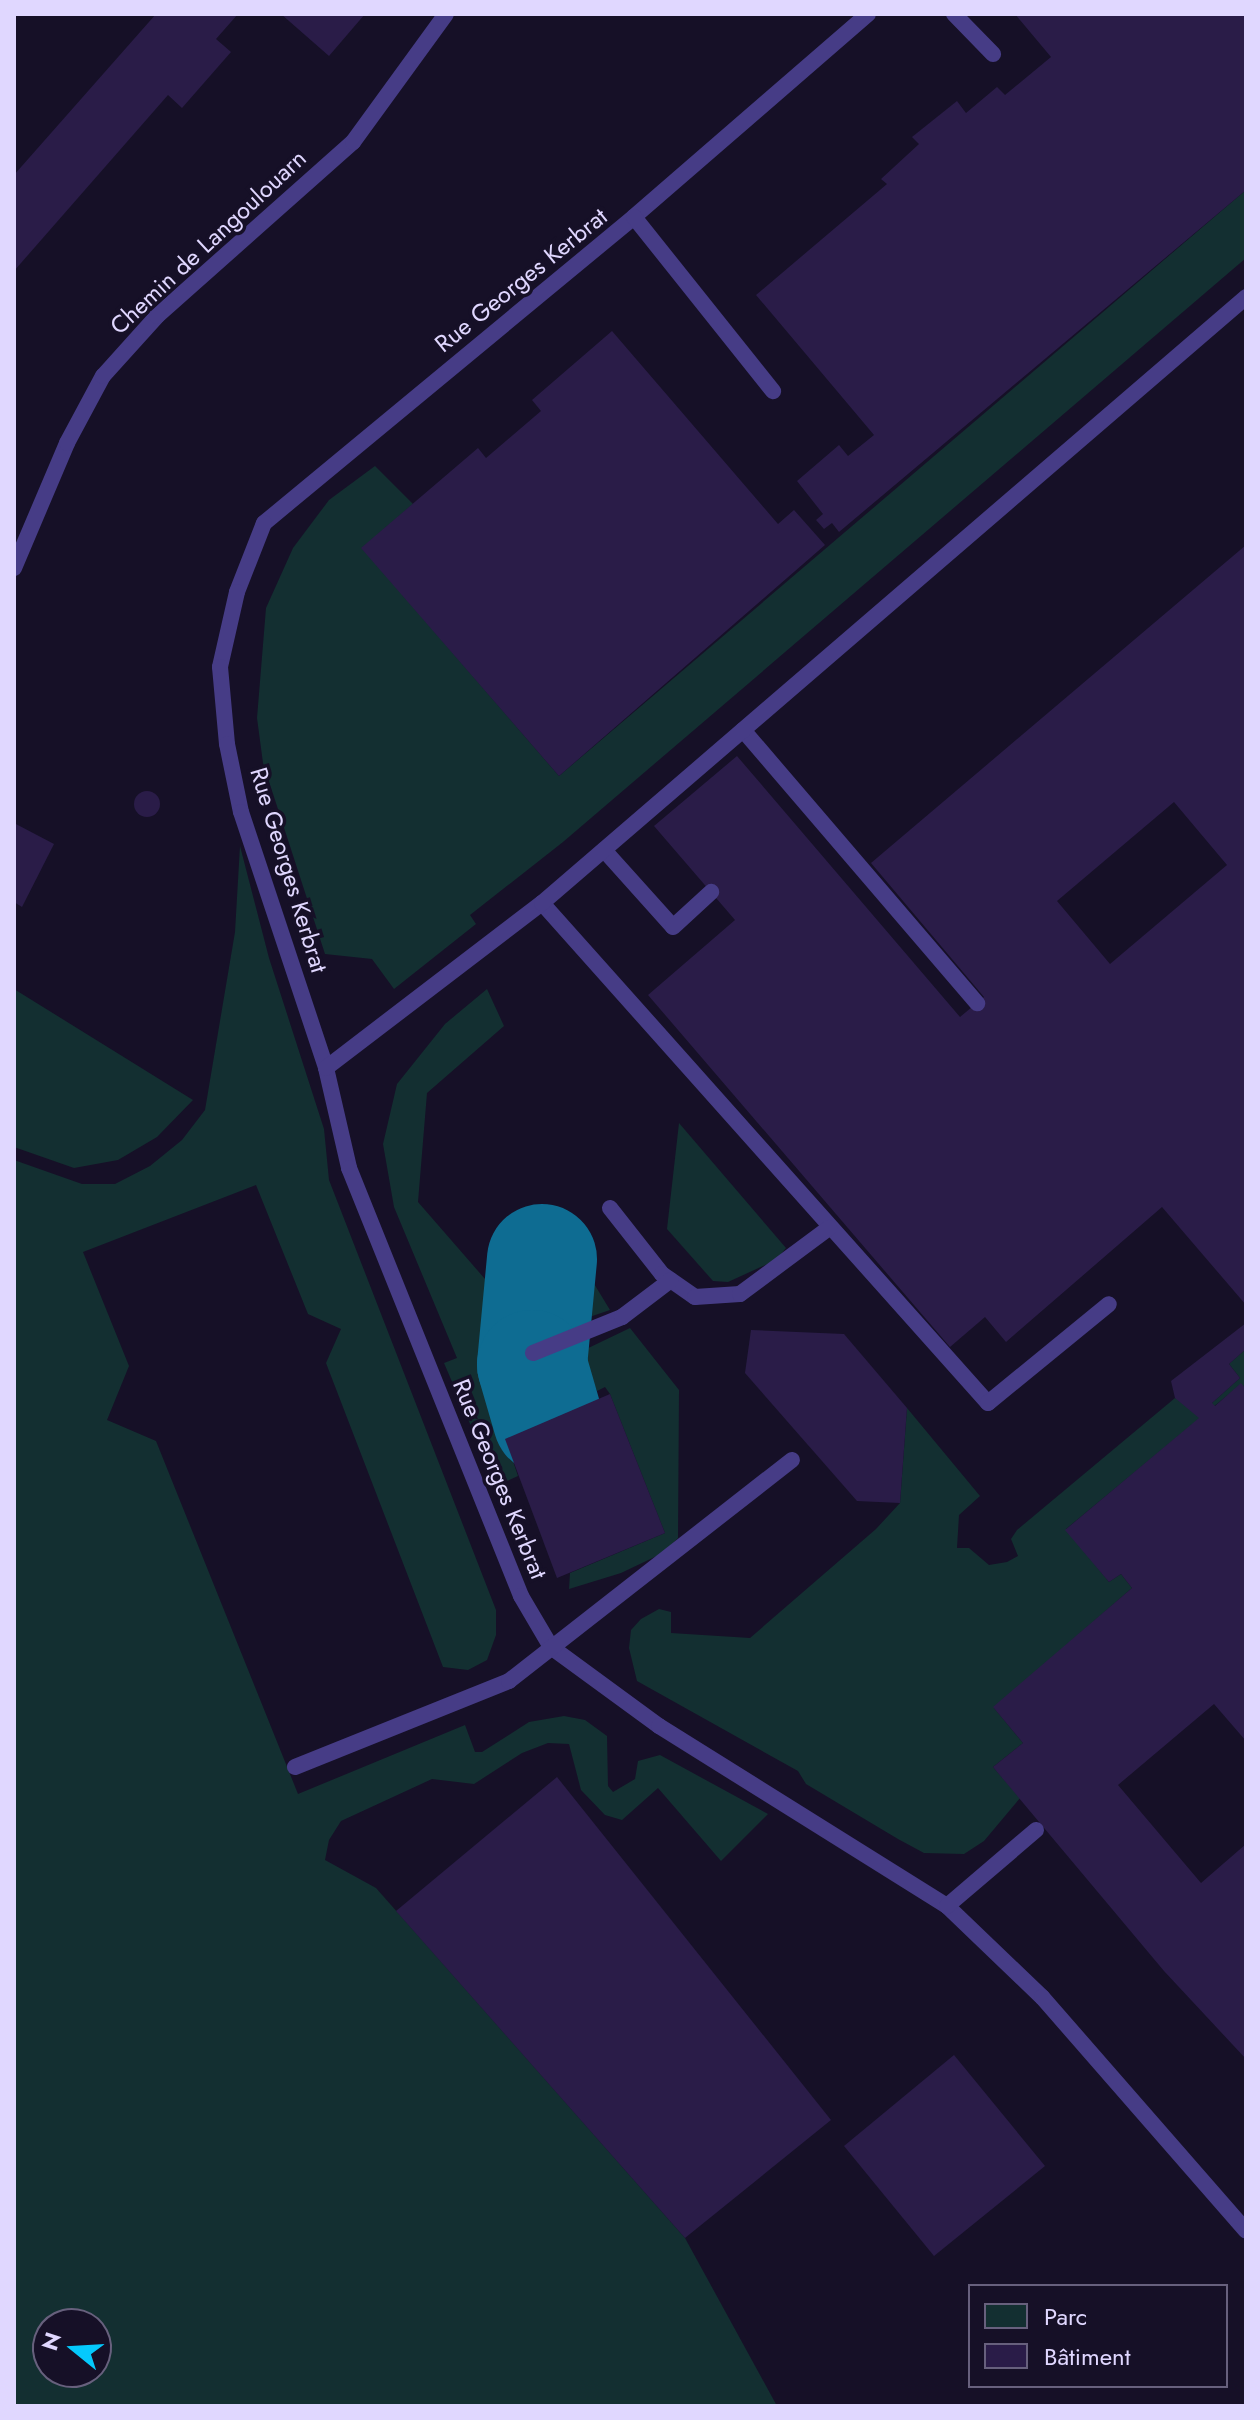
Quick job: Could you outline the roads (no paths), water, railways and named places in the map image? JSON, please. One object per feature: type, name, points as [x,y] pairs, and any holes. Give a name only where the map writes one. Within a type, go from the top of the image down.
[{"type":"lane","name":"Chemin de Langoulouarn","points":[[14,568],[67,443],[103,376],[157,316],[353,142],[446,14]]},
{"type":"lane","name":"Rue Georges Kerbrat","points":[[868,14],[634,217],[264,523],[237,592],[220,667],[227,744],[241,812],[326,1068],[349,1168],[521,1596],[551,1647],[659,1726],[830,1830],[947,1906],[1042,1997],[1246,2231]]},
{"type":"lane","points":[[954,14],[993,54]]},
{"type":"lane","points":[[634,217],[773,391]]},
{"type":"lane","points":[[326,1068],[542,903],[1246,297]]},
{"type":"lane","points":[[743,730],[977,1003]]},
{"type":"lane","points":[[604,850],[673,927],[711,892]]},
{"type":"lane","points":[[542,903],[988,1403],[1109,1304]]},
{"type":"lane","points":[[610,1208],[671,1280],[695,1297],[740,1294],[829,1228]]},
{"type":"lane","points":[[533,1353],[622,1317],[671,1280]]},
{"type":"lane","points":[[295,1767],[509,1681],[792,1460]]},
{"type":"lane","points":[[947,1906],[1036,1830]]}]
